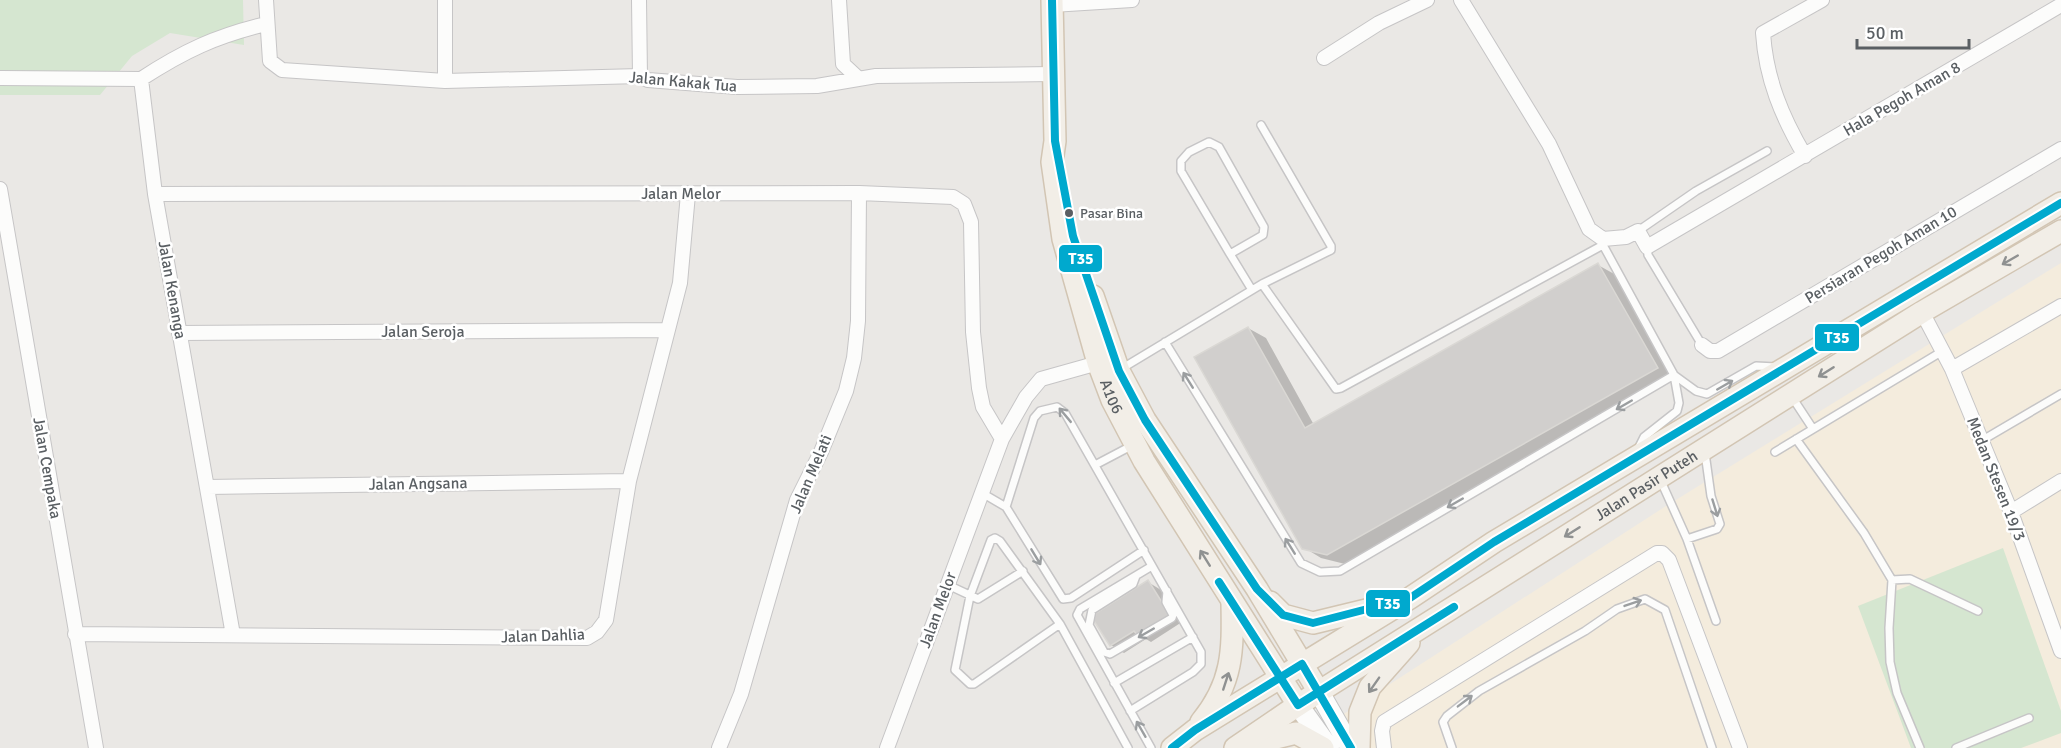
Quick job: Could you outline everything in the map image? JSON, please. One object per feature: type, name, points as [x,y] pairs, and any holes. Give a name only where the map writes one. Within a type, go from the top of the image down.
[{"type":"main road","points":[[1053,2],[1055,141]]},
{"type":"main road","name":"A106","points":[[1055,141],[1052,162],[1063,239],[1098,363],[1135,431]]},
{"type":"main road","name":"A106","points":[[1055,141],[1072,236],[1119,371],[1135,431]]},
{"type":"main road","name":"Jalan Pasir Puteh","points":[[1172,748],[1195,730],[1410,598],[1494,542],[2061,204]]},
{"type":"main road","name":"Jalan Pasir Puteh","points":[[1234,748],[1298,705],[1922,312],[2061,231]]},
{"type":"main road","points":[[1135,431],[1257,589],[1319,692]]},
{"type":"main road","points":[[1135,431],[1232,602],[1298,705]]},
{"type":"main road","points":[[1257,589],[1283,615],[1312,623],[1343,618],[1410,598]]},
{"type":"main road","points":[[1195,730],[1216,705],[1227,680],[1233,650],[1232,602]]},
{"type":"main road","points":[[1359,748],[1360,712],[1370,687],[1426,625]]},
{"type":"main road","points":[[1241,748],[1266,738],[1296,733],[1323,748]]},
{"type":"street","name":"Jalan Kakak Tua","points":[[266,0],[270,62],[282,70],[446,81],[640,76],[648,80],[736,87],[817,86],[858,78],[1053,74]]},
{"type":"street","points":[[445,0],[446,81]]},
{"type":"street","points":[[639,0],[640,76]]},
{"type":"street","points":[[839,0],[843,64],[858,78]]},
{"type":"street","points":[[1053,2],[1132,0]]},
{"type":"street","points":[[1324,58],[1379,23],[1427,0]]},
{"type":"street","points":[[1461,0],[1549,144],[1589,229],[1603,239],[1626,237],[1638,231],[1647,247]]},
{"type":"street","points":[[1805,156],[1783,118],[1776,97],[1763,33],[1816,1]]},
{"type":"street","name":"Hala Pegoh Aman 8","points":[[1647,247],[2061,5]]},
{"type":"street","points":[[0,78],[141,79],[171,60],[224,34],[266,24]]},
{"type":"street","name":"Jalan Kenanga","points":[[141,79],[155,194],[233,635]]},
{"type":"street","name":"Persiaran Pegoh Aman 10","points":[[1702,345],[1710,351],[1718,351],[2061,148]]},
{"type":"street","name":"Jalan Cempaka","points":[[0,189],[96,748]]},
{"type":"street","name":"Jalan Melor","points":[[155,194],[859,194],[953,197],[964,204],[971,222],[974,272],[973,332],[979,388],[983,407],[1002,439]]},
{"type":"street","name":"Jalan Dahlia","points":[[75,634],[587,638],[597,632],[606,620],[629,481],[680,283],[688,194]]},
{"type":"street","name":"Jalan Melati","points":[[719,748],[741,694],[797,500],[821,452],[842,401],[854,358],[858,321],[859,194]]},
{"type":"street","points":[[1952,369],[2061,306]]},
{"type":"street","name":"Medan Stesen 19/3","points":[[1922,312],[1941,352],[1952,369],[2011,512],[2061,651]]},
{"type":"street","name":"Jalan Seroja","points":[[179,333],[667,330]]},
{"type":"street","name":"Jalan Melor","points":[[887,748],[1002,439],[1026,397],[1041,379],[1098,363]]},
{"type":"street","name":"Jalan Angsana","points":[[208,487],[629,481]]},
{"type":"street","points":[[2011,512],[2061,481]]},
{"type":"street","points":[[1384,748],[1382,730],[1384,722],[1657,553],[1662,553],[1669,560],[1740,748]]},
{"type":"street","points":[[1319,692],[1351,748]]},
{"type":"street","points":[[1298,705],[1329,748]]},
{"type":"lane","points":[[1119,371],[1252,290],[1331,250],[1331,246],[1261,125]]},
{"type":"lane","points":[[1230,254],[1263,236],[1265,231],[1219,147],[1209,142],[1189,152],[1181,160],[1181,171],[1230,254],[1252,290]]},
{"type":"lane","points":[[1638,231],[1696,191],[1767,152]]},
{"type":"lane","points":[[1262,285],[1336,389],[1603,245],[1674,375],[1679,403],[1677,411],[1644,437],[1634,459]]},
{"type":"lane","points":[[1647,247],[1648,255],[1702,345]]},
{"type":"lane","points":[[1165,342],[1301,562],[1320,573],[1340,570],[1674,375]]},
{"type":"lane","points":[[1775,452],[1941,352]]},
{"type":"lane","points":[[1674,375],[1696,392],[1707,394],[1756,366],[1784,368]]},
{"type":"lane","points":[[1791,394],[1812,429]]},
{"type":"lane","points":[[1981,441],[2061,394]]},
{"type":"lane","points":[[1006,507],[1034,418],[1040,411],[1057,407],[1065,413],[1201,652],[1201,664],[1193,672],[1130,711]]},
{"type":"lane","points":[[1095,465],[1135,431]]},
{"type":"lane","points":[[1796,439],[1863,533],[1892,580],[1889,627],[1890,662],[1897,693],[1920,748]]},
{"type":"lane","points":[[1686,539],[1690,540],[1720,527],[1707,476],[1705,450]]},
{"type":"lane","points":[[1660,478],[1686,539],[1716,621]]},
{"type":"lane","points":[[982,493],[1006,507],[1063,599],[1071,598],[1144,550]]},
{"type":"lane","points":[[1060,624],[974,684],[970,684],[954,668],[970,596],[991,540],[995,538],[1023,571],[1060,624],[1128,748]]},
{"type":"lane","points":[[1151,748],[1077,615],[1080,609],[1152,566]]},
{"type":"lane","points":[[948,585],[970,596],[982,598],[1023,571]]},
{"type":"lane","points":[[1136,576],[1133,584],[1092,610],[1089,625],[1104,652],[1110,654],[1172,618],[1173,615],[1166,602],[1167,591]]},
{"type":"lane","points":[[1892,580],[1910,579],[1978,611]]},
{"type":"lane","points":[[1452,748],[1443,722],[1458,706],[1479,691],[1585,631],[1617,609],[1645,599],[1665,610],[1712,748]]},
{"type":"lane","points":[[1114,683],[1193,637]]},
{"type":"lane","points":[[1956,748],[2029,718]]},
{"type":"shaded area","points":[[2061,263],[2061,748],[1291,748],[1666,506]]},
{"type":"green space","points":[[0,0],[243,0],[244,45],[170,33],[132,56],[100,95],[0,95]]},
{"type":"green space","points":[[2003,548],[2061,711],[2061,733],[2021,748],[1911,748],[1858,606]]},
{"type":"building","points":[[1598,263],[1658,368],[1327,555],[1302,549],[1194,357],[1248,327],[1305,428]]},
{"type":"building","points":[[1148,580],[1170,615],[1137,635],[1134,631],[1110,646],[1094,621],[1096,613]]},
{"type":"transit line","name":"T35","points":[[1052,0],[1055,141],[1073,236],[1119,371],[1145,420],[1257,589],[1283,615],[1313,623],[1410,598],[1494,542],[2061,203]]},
{"type":"transit line","name":"T35","points":[[1219,582],[1298,705],[1454,607]]},
{"type":"transit line","name":"T35","points":[[1302,664],[1351,748]]},
{"type":"transit line","name":"T35","points":[[1172,748],[1195,730],[1302,664]]},
{"type":"place","name":"Pasar Bina","points":[[1069,213]]}]
